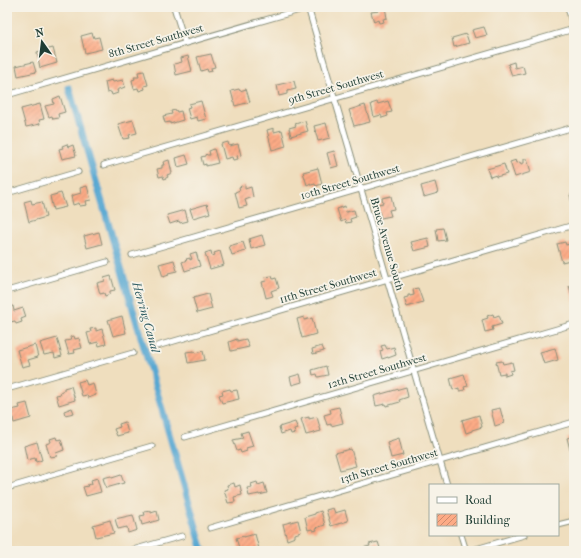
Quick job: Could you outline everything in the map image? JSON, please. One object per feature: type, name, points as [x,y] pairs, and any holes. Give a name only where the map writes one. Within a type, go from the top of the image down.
[{"type":"street","points":[[174,7],[185,43]]},
{"type":"street","name":"8th Street Southwest","points":[[7,95],[309,7]]},
{"type":"street","name":"Bruce Avenue South","points":[[309,7],[334,98],[447,484]]},
{"type":"street","points":[[568,7],[574,29]]},
{"type":"street","name":"9th Street Southwest","points":[[104,165],[574,29]]},
{"type":"street","name":"10th Street Southwest","points":[[132,255],[574,127]]},
{"type":"street","points":[[7,193],[78,172]]},
{"type":"street","name":"11th Street Southwest","points":[[157,346],[574,225]]},
{"type":"street","points":[[7,291],[107,262]]},
{"type":"street","name":"12th Street Southwest","points":[[185,437],[574,324]]},
{"type":"street","points":[[7,389],[133,353]]},
{"type":"street","name":"13th Street Southwest","points":[[210,528],[574,422]]},
{"type":"street","points":[[7,488],[152,446]]},
{"type":"street","points":[[559,525],[574,521]]},
{"type":"street","points":[[129,551],[182,536]]},
{"type":"street","points":[[461,536],[467,551],[479,550],[521,536]]},
{"type":"building","points":[[378,7],[385,7],[387,18],[383,19],[384,22],[379,23],[378,20],[374,22],[371,12],[379,11]]},
{"type":"building","points":[[484,27],[487,35],[475,38],[472,30]]},
{"type":"building","points":[[92,33],[94,38],[99,37],[102,49],[85,53],[81,36]]},
{"type":"building","points":[[466,34],[469,43],[454,47],[452,38]]},
{"type":"building","points":[[53,48],[57,63],[40,68],[37,52]]},
{"type":"building","points":[[211,54],[215,67],[211,68],[212,71],[208,72],[207,69],[201,71],[197,57]]},
{"type":"building","points":[[188,56],[192,71],[176,75],[174,64],[182,62],[181,58]]},
{"type":"building","points":[[33,62],[36,72],[18,76],[16,66]]},
{"type":"building","points":[[514,62],[515,68],[523,66],[525,73],[512,76],[508,64]]},
{"type":"building","points":[[7,64],[9,64],[12,75],[7,76]]},
{"type":"building","points":[[144,71],[148,85],[144,86],[145,89],[139,91],[138,88],[134,89],[132,80],[135,79],[134,77],[139,77],[138,72]]},
{"type":"building","points":[[112,80],[113,82],[123,80],[125,87],[117,90],[118,93],[112,95],[111,92],[107,93],[105,82]]},
{"type":"building","points":[[294,81],[296,89],[287,91],[287,94],[279,96],[277,85]]},
{"type":"building","points":[[239,89],[240,91],[246,89],[250,102],[235,106],[231,91]]},
{"type":"building","points":[[60,96],[65,112],[58,114],[59,118],[53,119],[52,116],[49,117],[45,106],[54,104],[53,99]]},
{"type":"building","points":[[201,101],[206,119],[198,121],[197,117],[190,119],[187,108],[190,107],[189,104]]},
{"type":"building","points":[[388,101],[392,112],[387,113],[388,116],[382,118],[381,115],[374,117],[371,104],[377,102],[378,104]]},
{"type":"building","points":[[40,104],[44,119],[39,120],[40,124],[26,127],[21,109]]},
{"type":"building","points":[[365,105],[370,122],[354,126],[349,110]]},
{"type":"building","points":[[176,110],[177,112],[181,111],[183,120],[170,124],[170,122],[165,123],[163,116],[172,114],[171,111]]},
{"type":"building","points":[[133,120],[137,133],[129,135],[130,138],[123,139],[118,124]]},
{"type":"building","points":[[305,121],[308,131],[291,136],[289,128],[296,126],[295,124]]},
{"type":"building","points":[[326,123],[330,138],[318,141],[314,126]]},
{"type":"building","points":[[274,128],[274,132],[282,130],[286,146],[272,150],[267,130]]},
{"type":"building","points":[[228,142],[229,146],[238,144],[241,155],[237,156],[238,159],[233,160],[232,157],[225,159],[221,144]]},
{"type":"building","points":[[67,144],[68,147],[73,145],[76,156],[62,159],[59,149],[63,148],[62,146]]},
{"type":"building","points":[[214,149],[218,163],[206,166],[206,164],[203,165],[201,157],[205,156],[206,154],[210,155],[209,151]]},
{"type":"building","points":[[334,151],[338,166],[331,168],[327,153]]},
{"type":"building","points":[[186,155],[189,164],[178,167],[176,158]]},
{"type":"building","points":[[524,159],[527,159],[531,172],[515,177],[510,162],[516,160],[517,163],[520,162],[521,164],[524,163]]},
{"type":"building","points":[[169,160],[172,173],[167,175],[168,177],[164,179],[163,176],[159,177],[157,169],[162,168],[162,165],[164,165],[163,162]]},
{"type":"building","points":[[504,164],[507,174],[490,177],[487,169]]},
{"type":"building","points":[[318,168],[322,184],[316,186],[315,184],[311,185],[311,183],[307,185],[303,172]]},
{"type":"building","points":[[435,182],[438,193],[424,197],[421,186]]},
{"type":"building","points":[[245,185],[245,189],[251,187],[253,197],[245,200],[247,206],[239,208],[235,192],[240,190],[239,187]]},
{"type":"building","points":[[87,186],[91,200],[86,201],[87,205],[80,206],[79,203],[73,205],[71,196],[81,193],[80,188]]},
{"type":"building","points":[[61,193],[66,207],[53,210],[50,196]]},
{"type":"building","points":[[574,194],[574,203],[572,204],[570,195]]},
{"type":"building","points":[[391,196],[394,209],[389,210],[391,216],[381,218],[377,204],[383,203],[382,198]]},
{"type":"building","points":[[31,200],[32,204],[42,202],[46,217],[29,222],[24,202]]},
{"type":"building","points":[[207,204],[210,213],[193,218],[190,209]]},
{"type":"building","points":[[345,206],[346,212],[354,210],[356,217],[350,219],[351,222],[346,223],[345,220],[341,222],[337,209]]},
{"type":"building","points":[[185,210],[188,221],[180,223],[179,221],[170,224],[167,215]]},
{"type":"building","points":[[443,228],[446,240],[438,241],[436,229]]},
{"type":"building","points":[[99,232],[102,244],[87,248],[84,236]]},
{"type":"building","points":[[262,235],[265,245],[251,249],[249,239]]},
{"type":"building","points":[[428,238],[430,247],[414,251],[411,242]]},
{"type":"building","points":[[243,242],[246,251],[232,255],[229,246]]},
{"type":"building","points":[[565,242],[566,245],[574,243],[574,259],[562,262],[557,244]]},
{"type":"building","points":[[211,251],[212,256],[215,255],[214,253],[220,251],[224,265],[210,269],[205,253]]},
{"type":"building","points":[[196,252],[200,266],[185,271],[182,262],[187,260],[186,259],[192,259],[190,254]]},
{"type":"building","points":[[174,260],[177,271],[168,273],[169,275],[163,277],[159,264]]},
{"type":"building","points":[[111,276],[115,290],[110,291],[110,294],[105,296],[104,293],[100,294],[97,283],[105,281],[104,278]]},
{"type":"building","points":[[272,276],[273,279],[276,278],[279,288],[271,291],[273,296],[266,298],[262,282],[266,281],[265,277]]},
{"type":"building","points":[[574,285],[574,302],[569,286]]},
{"type":"building","points":[[418,288],[423,302],[407,307],[404,298],[408,297],[408,295],[414,295],[413,289]]},
{"type":"building","points":[[208,294],[212,309],[197,313],[193,298]]},
{"type":"building","points":[[13,306],[14,311],[23,308],[26,317],[21,319],[22,322],[16,324],[15,321],[10,322],[7,307]]},
{"type":"building","points":[[493,314],[494,317],[499,315],[502,324],[492,327],[493,330],[485,332],[482,320]]},
{"type":"building","points":[[122,316],[126,333],[113,336],[108,320]]},
{"type":"building","points":[[304,317],[304,320],[312,318],[316,334],[302,338],[297,319]]},
{"type":"building","points":[[96,328],[96,331],[102,329],[106,344],[99,346],[98,342],[90,344],[87,333],[91,332],[90,329]]},
{"type":"building","points":[[74,336],[75,339],[79,338],[82,348],[74,350],[75,353],[69,354],[65,341],[71,340],[70,337]]},
{"type":"building","points":[[57,338],[62,356],[55,358],[54,353],[44,355],[40,343]]},
{"type":"building","points":[[237,339],[237,341],[246,339],[249,347],[231,351],[229,342]]},
{"type":"building","points":[[35,345],[38,357],[28,360],[30,365],[22,367],[17,350]]},
{"type":"building","points":[[385,345],[387,349],[394,347],[396,355],[382,359],[380,351],[383,350],[381,346]]},
{"type":"building","points":[[322,346],[324,351],[313,354],[312,349]]},
{"type":"building","points":[[555,348],[558,360],[544,364],[540,352]]},
{"type":"building","points":[[194,351],[195,353],[203,351],[205,360],[188,363],[186,352]]},
{"type":"building","points":[[502,361],[503,364],[512,362],[514,370],[510,371],[511,374],[505,376],[505,373],[499,374],[496,362]]},
{"type":"building","points":[[326,366],[328,375],[318,377],[317,374],[313,375],[312,370]]},
{"type":"building","points":[[300,374],[302,382],[292,385],[290,377]]},
{"type":"building","points":[[464,374],[468,386],[464,387],[465,390],[459,391],[459,388],[453,390],[450,378]]},
{"type":"building","points":[[85,380],[87,385],[93,383],[96,395],[88,398],[87,395],[82,396],[78,382]]},
{"type":"building","points":[[71,386],[75,400],[59,405],[56,395],[61,394],[60,392],[64,390],[64,388]]},
{"type":"building","points":[[406,387],[408,397],[399,400],[400,402],[386,406],[385,404],[376,406],[374,396]]},
{"type":"building","points":[[230,389],[231,391],[237,390],[239,399],[222,403],[219,395],[223,394],[222,391]]},
{"type":"building","points":[[27,403],[31,418],[14,423],[11,410],[20,408],[19,405]]},
{"type":"building","points":[[339,407],[343,423],[331,426],[331,424],[327,425],[324,415],[331,413],[330,409]]},
{"type":"building","points":[[72,408],[74,413],[65,415],[64,411]]},
{"type":"building","points":[[500,408],[504,423],[495,426],[491,410]]},
{"type":"building","points":[[479,415],[482,427],[466,433],[462,420]]},
{"type":"building","points":[[309,417],[309,419],[317,417],[321,431],[306,435],[301,419]]},
{"type":"building","points":[[125,422],[128,433],[117,436],[114,429],[120,427],[119,424]]},
{"type":"building","points":[[295,422],[298,429],[294,430],[295,433],[291,434],[290,431],[281,434],[279,427]]},
{"type":"building","points":[[248,431],[253,446],[246,448],[247,451],[241,453],[240,450],[237,451],[233,440],[243,438],[241,433]]},
{"type":"building","points":[[574,436],[574,461],[573,461],[567,438]]},
{"type":"building","points":[[56,437],[57,440],[61,439],[64,450],[56,453],[57,456],[50,457],[46,444],[51,442],[50,439]]},
{"type":"building","points":[[399,438],[403,455],[391,458],[387,442]]},
{"type":"building","points":[[37,442],[42,460],[36,462],[35,458],[27,460],[24,446]]},
{"type":"building","points":[[351,449],[356,466],[340,470],[335,453]]},
{"type":"building","points":[[121,475],[124,483],[106,488],[103,478],[111,476],[112,478]]},
{"type":"building","points":[[97,478],[101,492],[86,496],[83,487],[90,484],[92,485],[91,480]]},
{"type":"building","points":[[257,482],[258,485],[264,483],[267,493],[249,496],[247,488],[252,487],[251,484]]},
{"type":"building","points":[[234,483],[235,487],[240,485],[242,495],[234,497],[235,502],[228,503],[224,490],[228,489],[227,485]]},
{"type":"building","points":[[333,508],[335,513],[345,510],[348,521],[331,526],[326,510]]},
{"type":"building","points":[[151,511],[151,513],[157,511],[159,520],[142,525],[140,516],[145,515],[144,512]]},
{"type":"building","points":[[321,511],[325,525],[316,528],[317,530],[308,530],[305,517]]},
{"type":"building","points":[[133,515],[137,530],[128,533],[127,527],[118,529],[115,519]]},
{"type":"building","points":[[110,520],[114,533],[96,537],[93,525]]},
{"type":"building","points":[[298,520],[301,532],[295,534],[295,537],[287,540],[283,524]]},
{"type":"building","points":[[255,534],[259,549],[240,551],[236,538]]},
{"type":"building","points":[[378,542],[381,551],[363,551],[362,548],[370,546],[369,544]]},
{"type":"waterway","name":"Herring Canal","points":[[69,88],[203,551]]}]
